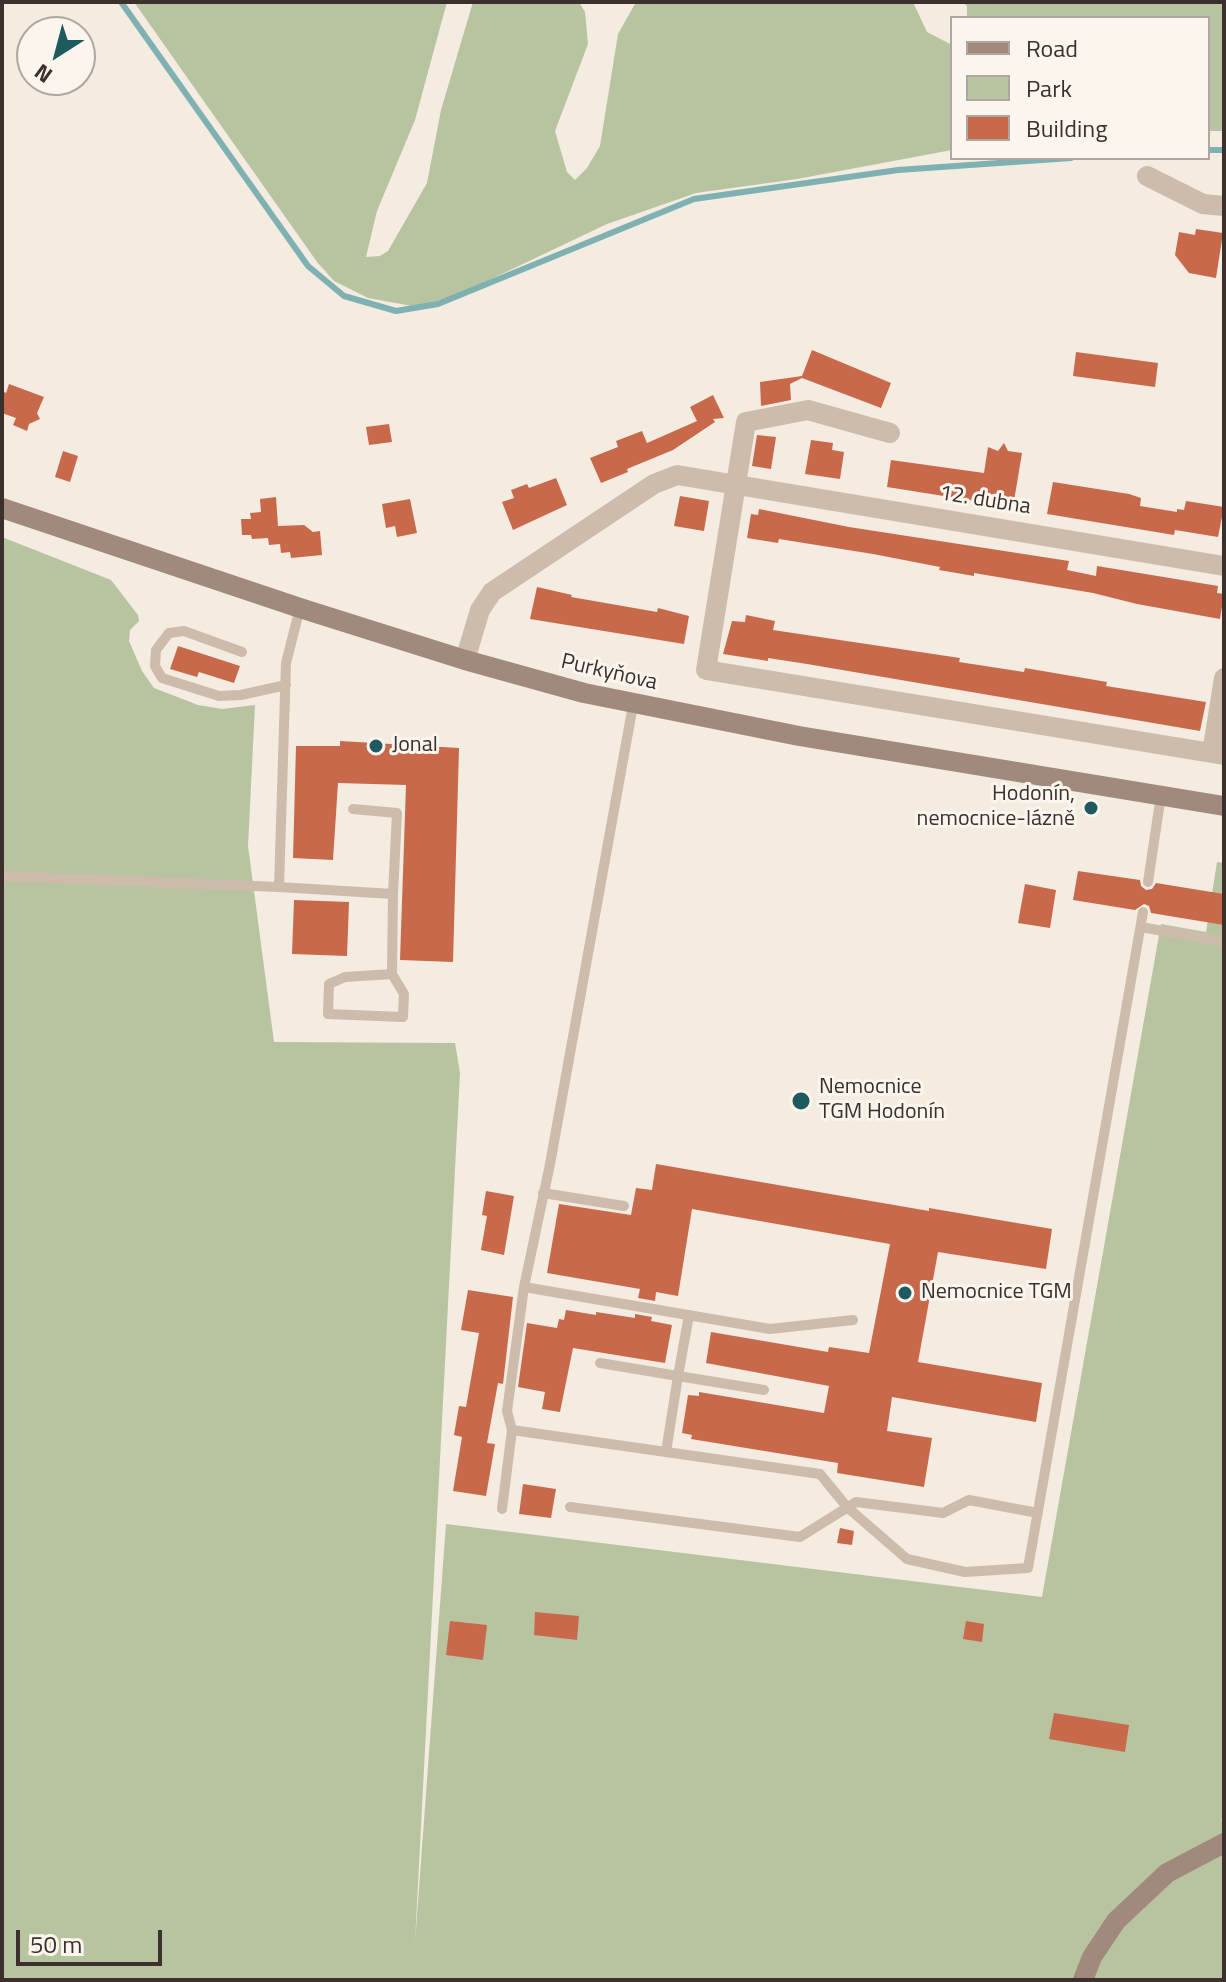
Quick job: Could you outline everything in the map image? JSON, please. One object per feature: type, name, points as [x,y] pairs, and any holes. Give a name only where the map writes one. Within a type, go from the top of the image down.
[{"type":"street","points":[[1147,176],[1203,204],[1224,206]]},
{"type":"street","points":[[890,433],[808,410],[746,422],[706,670],[1218,754],[1224,678]]},
{"type":"street","name":"12. dubna","points":[[465,660],[480,610],[492,592],[654,484],[677,475],[1224,566]]},
{"type":"street","name":"Purkyňova","points":[[2,508],[465,660],[633,705],[827,741],[1224,806]]},
{"type":"street","points":[[1083,1980],[1092,1957],[1116,1921],[1167,1873],[1224,1843]]},
{"type":"lane","points":[[279,887],[286,685],[290,641],[300,608]]},
{"type":"lane","points":[[242,652],[184,631],[169,633],[156,650],[155,666],[162,678],[219,696],[241,695],[286,685]]},
{"type":"lane","points":[[502,1509],[512,1430],[507,1411],[524,1287],[633,705]]},
{"type":"lane","points":[[1148,882],[1161,795]]},
{"type":"lane","points":[[353,809],[397,813],[392,974],[404,994],[403,1017],[328,1014],[329,984],[345,977],[392,974]]},
{"type":"lane","points":[[2,876],[393,894]]},
{"type":"lane","points":[[512,1430],[820,1474],[847,1507],[907,1559],[965,1572],[1028,1568],[1143,912]]},
{"type":"lane","points":[[1141,927],[1224,942]]},
{"type":"lane","points":[[543,1193],[624,1206]]},
{"type":"lane","points":[[524,1287],[770,1329],[853,1320]]},
{"type":"lane","points":[[666,1452],[689,1315]]},
{"type":"lane","points":[[600,1363],[764,1390]]},
{"type":"lane","points":[[570,1507],[800,1537],[856,1502],[943,1513],[969,1500],[1038,1513]]},
{"type":"green space","points":[[134,2],[447,2],[415,120],[377,211],[366,257],[380,256],[388,251],[427,183],[441,110],[473,2],[579,2],[585,12],[588,44],[555,131],[567,172],[575,180],[587,168],[600,146],[618,34],[636,2],[913,2],[927,32],[950,44],[950,150],[797,179],[696,193],[607,224],[443,302],[412,306],[368,298],[334,281],[317,262]]},
{"type":"green space","points":[[963,2],[1224,2],[1224,131],[1210,131],[1210,16],[967,16],[967,6]]},
{"type":"green space","points":[[2,537],[111,580],[138,615],[139,621],[130,630],[129,641],[142,671],[154,688],[198,705],[222,709],[255,705],[248,846],[274,1042],[455,1043],[460,1073],[415,1942],[446,1524],[1042,1597],[1161,924],[1206,932],[1217,862],[1224,863],[1224,1818],[1221,1820],[1224,1825],[1224,1980],[2,1980]]},
{"type":"building","points":[[1196,229],[1223,233],[1216,278],[1189,273],[1175,255],[1179,232],[1195,235]]},
{"type":"building","points":[[812,350],[891,383],[881,408],[802,378],[790,384],[791,400],[761,406],[760,382],[802,376]]},
{"type":"building","points":[[1076,352],[1158,363],[1155,387],[1073,376]]},
{"type":"building","points":[[9,384],[44,397],[37,413],[40,419],[29,424],[27,431],[13,425],[16,418],[2,413],[2,391],[6,393]]},
{"type":"building","points":[[713,395],[724,418],[713,419],[715,422],[673,450],[601,483],[590,458],[618,447],[616,441],[642,431],[647,443],[697,421],[690,407]]},
{"type":"building","points":[[389,424],[392,442],[369,445],[366,427]]},
{"type":"building","points":[[757,435],[776,437],[771,469],[752,466]]},
{"type":"building","points":[[811,440],[833,443],[832,450],[844,452],[840,479],[805,474]]},
{"type":"building","points":[[1004,443],[1008,451],[1022,453],[1013,507],[887,487],[891,460],[984,473],[988,447],[998,451]]},
{"type":"building","points":[[63,451],[78,456],[70,482],[55,477]]},
{"type":"building","points":[[556,478],[567,505],[513,530],[502,502],[514,498],[511,490],[527,484],[529,488]]},
{"type":"building","points":[[1053,482],[1129,494],[1141,498],[1140,506],[1177,512],[1177,509],[1184,510],[1186,501],[1224,507],[1218,537],[1175,530],[1174,535],[1047,514]]},
{"type":"building","points":[[680,496],[709,501],[704,531],[674,526]]},
{"type":"building","points":[[276,497],[278,526],[304,525],[313,532],[320,531],[322,555],[291,558],[290,552],[281,553],[280,544],[269,545],[268,538],[252,539],[251,535],[242,535],[241,519],[251,519],[250,513],[261,512],[260,499]]},
{"type":"building","points":[[410,499],[417,533],[397,537],[395,526],[386,528],[382,504]]},
{"type":"building","points":[[759,509],[849,527],[1069,561],[1067,570],[1096,576],[1097,566],[1218,586],[1217,593],[1224,594],[1220,619],[1093,593],[939,570],[940,567],[873,554],[779,539],[778,543],[747,538],[751,514],[758,515]]},
{"type":"building","points":[[537,587],[571,597],[657,612],[658,608],[689,616],[684,644],[530,619]]},
{"type":"building","points":[[746,615],[775,621],[773,630],[960,658],[959,662],[1024,672],[1025,668],[1107,682],[1106,686],[1206,702],[1200,731],[807,664],[723,654],[732,621],[745,622]]},
{"type":"building","points":[[178,646],[240,666],[234,683],[199,672],[197,677],[170,669]]},
{"type":"building","points":[[340,741],[459,748],[453,962],[400,960],[406,785],[338,783],[333,860],[293,858],[296,746],[340,746]]},
{"type":"building","points":[[1078,871],[1140,880],[1146,890],[1152,889],[1156,883],[1224,894],[1224,925],[1151,913],[1149,906],[1144,904],[1135,910],[1073,900]]},
{"type":"building","points":[[1025,884],[1056,890],[1050,928],[1018,923]]},
{"type":"building","points":[[294,900],[349,902],[347,956],[292,954]]},
{"type":"building","name":"Nemocnice TGM","points":[[656,1164],[1052,1229],[1046,1269],[938,1252],[918,1362],[1042,1383],[1036,1422],[892,1397],[887,1431],[932,1438],[924,1487],[837,1473],[838,1463],[691,1439],[692,1435],[682,1433],[688,1395],[699,1396],[699,1392],[824,1413],[829,1386],[706,1363],[711,1332],[828,1352],[829,1347],[869,1353],[890,1244],[692,1209],[678,1296],[656,1292],[655,1301],[638,1298],[640,1289],[547,1273],[559,1204],[631,1215],[636,1188],[652,1190]]},
{"type":"building","points":[[486,1191],[514,1196],[504,1255],[481,1250],[487,1216],[482,1215]]},
{"type":"building","points":[[468,1290],[513,1297],[503,1384],[498,1383],[487,1443],[495,1444],[486,1496],[453,1491],[462,1437],[454,1435],[459,1406],[466,1407],[479,1333],[461,1330]]},
{"type":"building","points":[[566,1310],[635,1318],[635,1314],[672,1325],[665,1363],[573,1348],[560,1412],[542,1409],[545,1392],[518,1387],[527,1323],[557,1328],[559,1319],[564,1320]]},
{"type":"building","points":[[523,1484],[556,1489],[551,1518],[519,1514]]},
{"type":"building","points":[[840,1528],[854,1531],[852,1545],[837,1543]]},
{"type":"building","points":[[535,1612],[579,1616],[577,1640],[534,1635]]},
{"type":"building","points":[[450,1621],[487,1625],[483,1660],[446,1655]]},
{"type":"building","points":[[966,1621],[984,1624],[982,1642],[963,1639]]},
{"type":"building","points":[[1054,1713],[1129,1725],[1125,1752],[1049,1739]]},
{"type":"waterway","points":[[121,2],[308,266],[344,296],[396,311],[438,304],[694,199],[898,170],[1042,160]]},
{"type":"waterway","points":[[1210,150],[1224,150]]},
{"type":"place","name":"Jonal","points":[[376,746]]},
{"type":"place","name":"Hodonín, nemocnice-lázně","points":[[1091,808]]},
{"type":"place","name":"Nemocnice TGM Hodonín","points":[[801,1101]]},
{"type":"place","name":"Nemocnice TGM","points":[[905,1293]]}]
